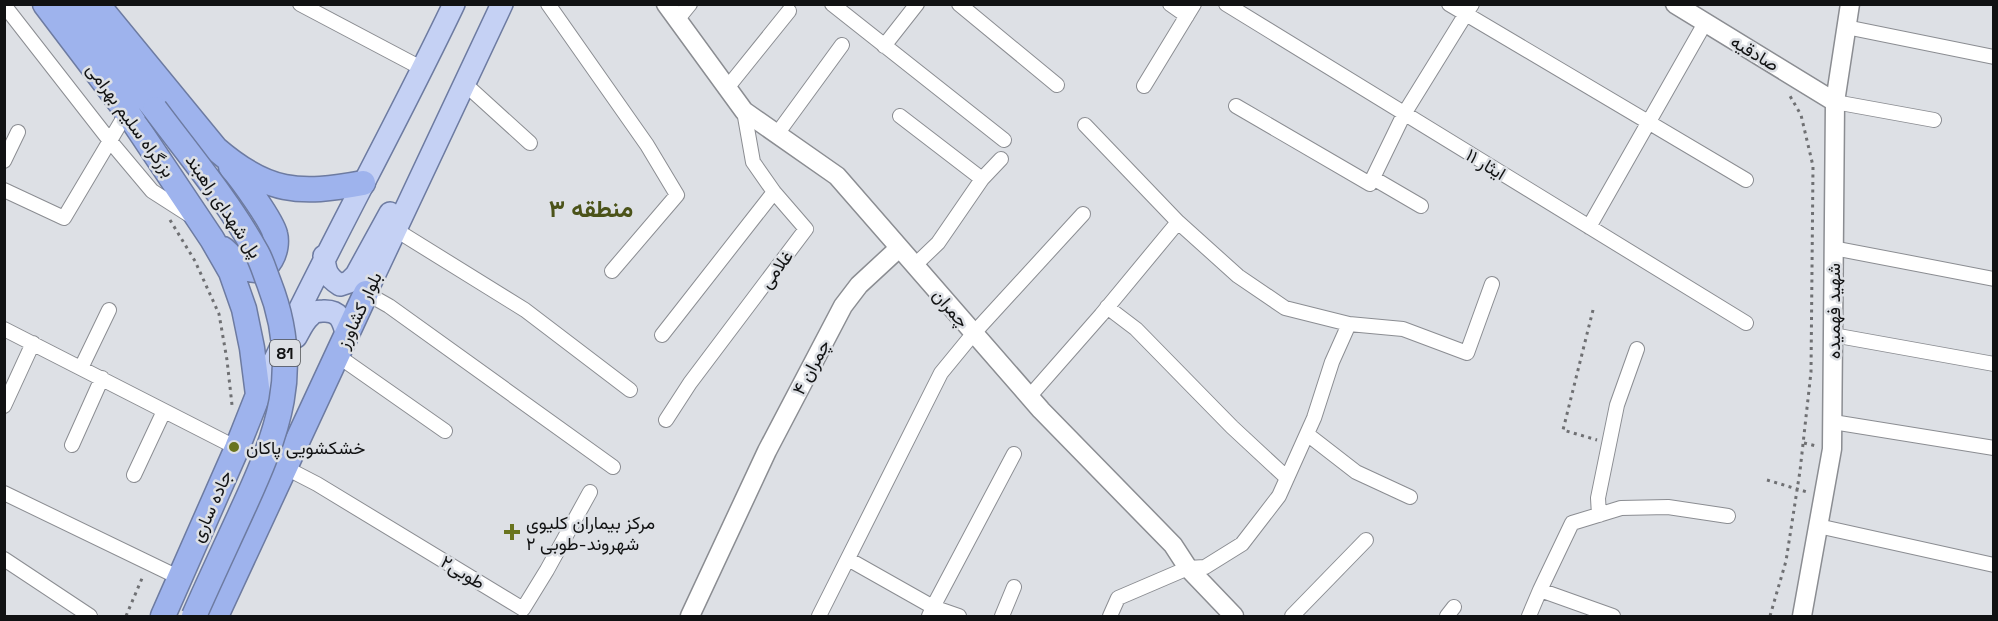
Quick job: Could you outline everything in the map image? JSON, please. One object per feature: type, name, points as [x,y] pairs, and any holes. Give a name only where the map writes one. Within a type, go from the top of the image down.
[{"type":"highway","name":"بزرگراه سلیم بهرامی","points":[[45,4],[127,112],[207,231]]},
{"type":"highway","name":"پل شهدای راهبند","points":[[71,4],[155,109],[223,200],[258,255],[281,320],[286,360],[279,416],[264,462],[194,616]]},
{"type":"highway","points":[[97,4],[239,176],[275,232],[276,247],[272,260],[263,268],[251,270],[237,262],[207,231]]},
{"type":"highway","points":[[216,149],[239,169],[271,184],[302,189],[332,189],[363,183]]},
{"type":"highway","name":"81","points":[[207,231],[231,272],[244,309],[258,395]]},
{"type":"highway","name":"بلوار کشاورز","points":[[216,616],[366,293]]},
{"type":"highway","name":"جاده ساری","points":[[163,616],[258,395]]},
{"type":"main road","points":[[258,395],[324,256],[423,69],[454,4]]},
{"type":"main road","name":"بلوار کشاورز","points":[[366,293],[502,4]]},
{"type":"main road","points":[[324,256],[325,269],[329,278],[340,285],[349,282],[356,275],[410,177],[439,139]]},
{"type":"main road","points":[[258,395],[309,316],[318,311],[328,310],[338,314],[342,318],[343,346]]},
{"type":"street","points":[[110,4],[148,67]]},
{"type":"street","points":[[300,4],[423,69]]},
{"type":"street","points":[[548,4],[647,145],[676,195],[612,271]]},
{"type":"street","name":"چمران","points":[[666,4],[744,111],[837,176],[1029,397],[1173,545],[1188,568],[1234,616]]},
{"type":"street","points":[[677,20],[690,4]]},
{"type":"street","points":[[832,4],[1004,140]]},
{"type":"street","points":[[884,46],[917,4]]},
{"type":"street","points":[[959,4],[1057,85]]},
{"type":"street","points":[[1144,86],[1191,10],[1170,4]]},
{"type":"street","name":"ایثار ۱۱","points":[[1226,4],[1746,323]]},
{"type":"street","points":[[1449,4],[1469,9],[1746,180]]},
{"type":"street","name":"صادقیه","points":[[1675,4],[1835,102]]},
{"type":"street","name":"شهید فهمیده","points":[[1802,616],[1832,449],[1835,102],[1850,4]]},
{"type":"street","points":[[4,6],[152,191],[207,231]]},
{"type":"street","points":[[1236,106],[1370,184],[1404,114],[1469,9]]},
{"type":"street","points":[[727,88],[789,10]]},
{"type":"street","points":[[1590,227],[1705,23]]},
{"type":"street","points":[[1846,27],[1994,57]]},
{"type":"street","points":[[777,134],[842,45]]},
{"type":"street","points":[[465,84],[530,143]]},
{"type":"street","points":[[1835,102],[1934,120]]},
{"type":"street","name":"غلامی","points":[[666,420],[690,383],[806,229],[774,192],[753,162],[744,111]]},
{"type":"street","points":[[4,190],[64,218],[127,112]]},
{"type":"street","points":[[900,116],[982,179]]},
{"type":"street","points":[[1085,125],[1178,222],[1238,276],[1285,308],[1349,324],[1403,329],[1467,353],[1492,284]]},
{"type":"street","points":[[4,162],[18,132]]},
{"type":"street","points":[[914,266],[938,243],[982,179],[1001,159]]},
{"type":"street","points":[[1373,178],[1421,206]]},
{"type":"street","points":[[662,335],[774,192]]},
{"type":"street","points":[[819,616],[941,373],[1083,214]]},
{"type":"street","points":[[1029,397],[1178,222]]},
{"type":"street","points":[[396,230],[525,310],[630,390]]},
{"type":"street","name":"چمران ۴","points":[[690,616],[767,451],[843,306],[859,285],[899,248]]},
{"type":"street","points":[[1833,248],[1994,279]]},
{"type":"street","points":[[366,293],[389,306],[613,467]]},
{"type":"street","points":[[1107,308],[1136,329],[1232,427],[1287,478]]},
{"type":"street","points":[[81,368],[109,310]]},
{"type":"street","points":[[1110,616],[1118,597],[1188,568],[1205,567],[1242,544],[1279,496],[1314,418],[1332,362],[1349,324]]},
{"type":"street","points":[[4,329],[237,448]]},
{"type":"street","points":[[1833,335],[1994,364]]},
{"type":"street","points":[[4,406],[33,343]]},
{"type":"street","points":[[343,346],[446,431]]},
{"type":"street","points":[[1599,515],[1598,498],[1617,405],[1636,349]]},
{"type":"street","points":[[72,445],[102,378]]},
{"type":"street","points":[[134,475],[164,411]]},
{"type":"street","points":[[1833,422],[1994,448]]},
{"type":"street","points":[[1307,434],[1356,472],[1410,497]]},
{"type":"street","points":[[931,612],[1014,454]]},
{"type":"street","name":"طوبی۲","points":[[286,468],[317,484],[523,609],[590,492]]},
{"type":"street","points":[[4,494],[180,578]]},
{"type":"street","points":[[1529,616],[1572,523],[1621,508],[1668,507],[1728,516]]},
{"type":"street","points":[[1818,526],[1994,565]]},
{"type":"street","points":[[1292,616],[1366,540]]},
{"type":"street","points":[[4,559],[90,616]]},
{"type":"street","points":[[848,559],[931,612],[959,616]]},
{"type":"street","points":[[1002,616],[1014,587]]},
{"type":"street","points":[[1540,590],[1613,616]]},
{"type":"path","points":[[1770,616],[1786,561],[1811,372],[1813,166],[1801,115],[1790,95]]},
{"type":"path","points":[[152,191],[195,261],[219,314],[233,413]]},
{"type":"path","points":[[1593,310],[1563,430],[1610,443]]},
{"type":"path","points":[[1767,480],[1797,490],[1824,495]]},
{"type":"path","points":[[126,616],[149,564]]},
{"type":"place","name":"خشکشویی پاکان","points":[[234,447]]},
{"type":"place","name":"مرکز بیماران کلیوی شهروند-طوبی ۲","points":[[512,532]]},
{"type":"district","name":"منطقه ۳","points":[[591,208]]}]
